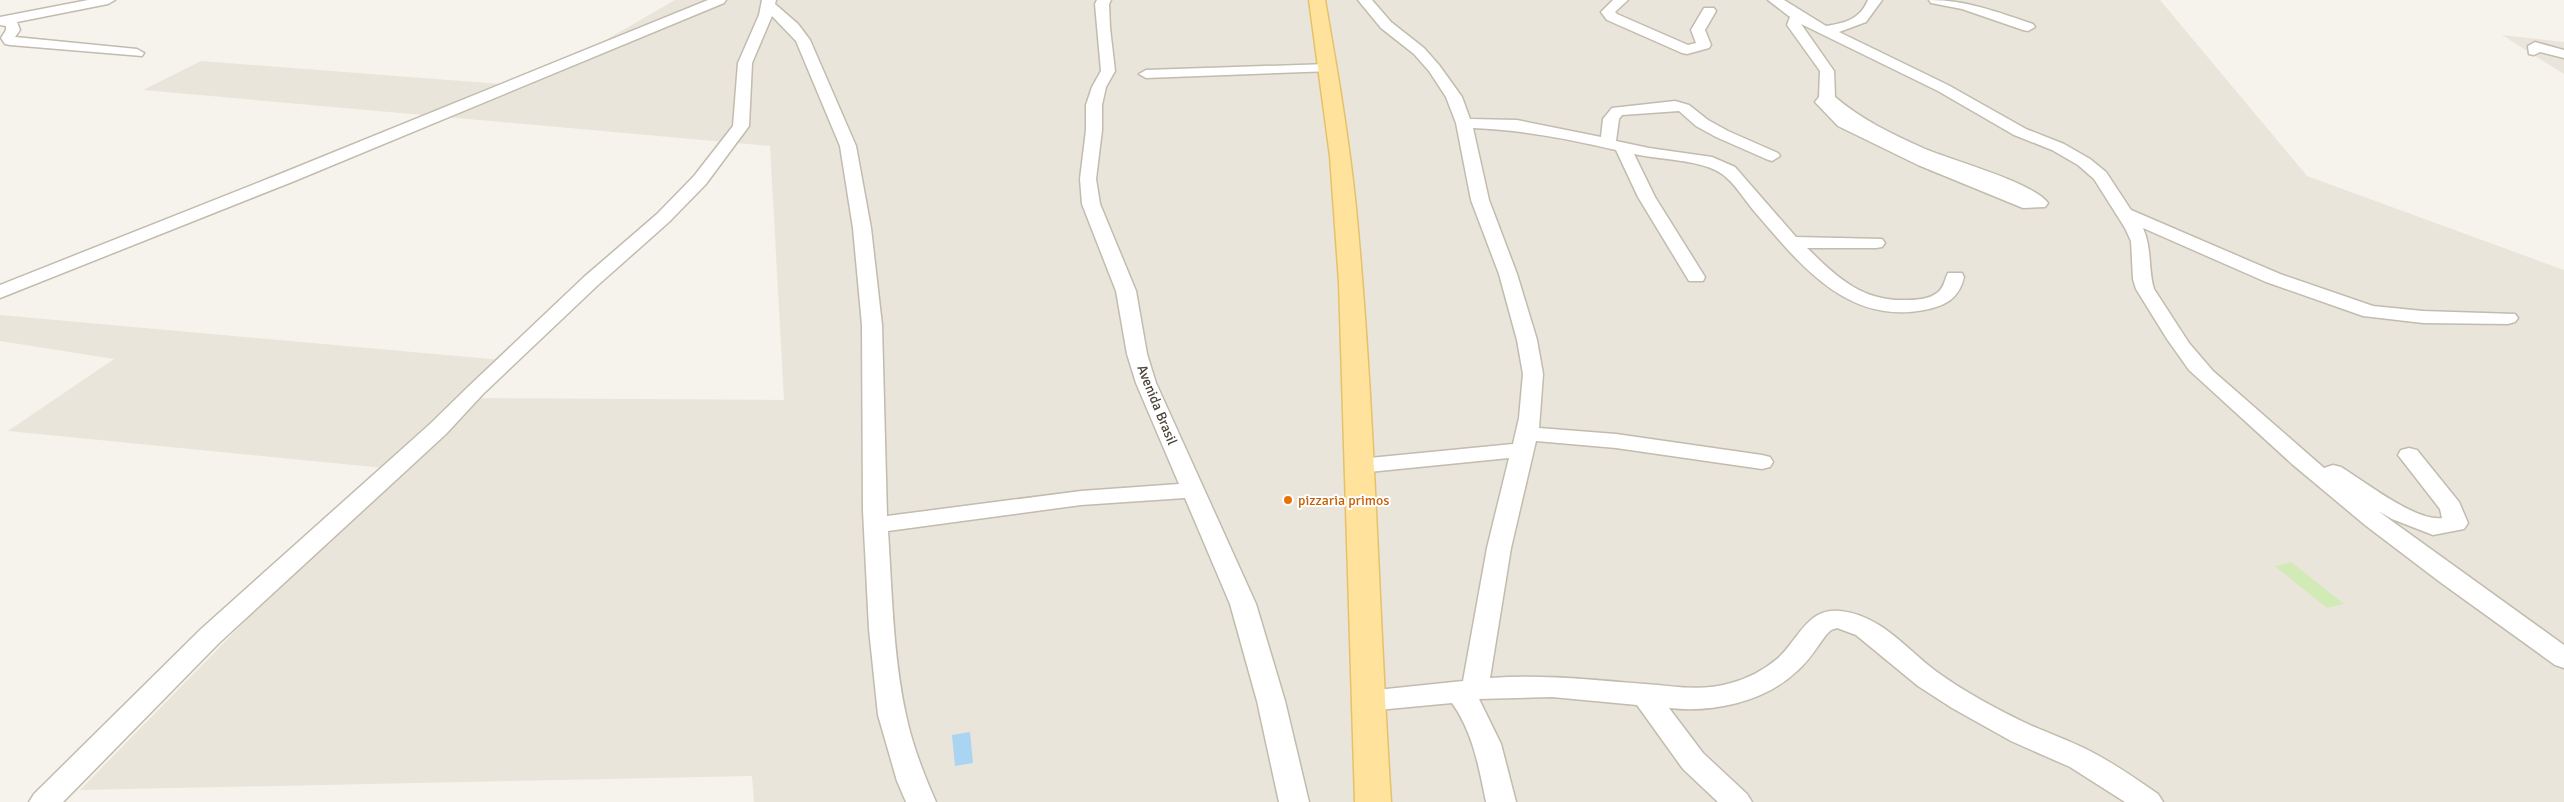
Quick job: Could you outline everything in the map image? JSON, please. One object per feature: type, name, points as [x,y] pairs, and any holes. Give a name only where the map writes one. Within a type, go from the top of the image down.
[{"type":"main road","points":[[1316,0],[1328,68],[1345,208],[1359,466],[1367,701],[1374,802]]},
{"type":"street","points":[[61,9],[87,0]]},
{"type":"street","points":[[1,21],[108,0]]},
{"type":"street","points":[[0,292],[286,178],[719,0]]},
{"type":"street","name":"Avenida Brasil","points":[[1104,0],[1102,4],[1103,28],[1108,71],[1099,86],[1094,105],[1094,130],[1088,179],[1091,204],[1126,291],[1137,354],[1146,383],[1243,604],[1271,701],[1294,802]]},
{"type":"street","points":[[1366,0],[1386,25],[1419,51],[1434,68],[1454,97],[1464,122],[1480,200],[1508,274],[1527,340],[1533,374],[1526,442],[1499,548],[1467,690],[1469,703],[1484,734],[1501,802]]},
{"type":"street","points":[[1621,0],[1608,12],[1612,17],[1688,50],[1704,45],[1698,30],[1709,11]]},
{"type":"street","points":[[1774,0],[1797,16],[1943,88],[2020,132],[2069,153],[2100,176],[2140,241],[2142,279],[2145,289],[2187,354],[2205,374],[2297,456],[2409,547],[2564,658]]},
{"type":"street","points":[[1825,30],[1846,28],[1862,21],[1875,0]]},
{"type":"street","points":[[1936,0],[1965,6],[2028,27]]},
{"type":"street","points":[[768,2],[803,40],[848,146],[862,228],[872,325],[876,525],[882,629],[892,715],[912,781],[921,802]]},
{"type":"street","points":[[44,802],[210,636],[438,429],[476,390],[591,281],[663,218],[700,180],[741,126],[745,63],[754,38],[766,15],[768,2]]},
{"type":"street","points":[[1797,16],[1794,26],[1827,70],[1827,98],[1823,102],[1844,123],[1924,162],[2029,204],[2039,203],[2015,189],[1918,152],[1853,120],[1827,98]]},
{"type":"street","points":[[1,21],[12,24],[13,30],[8,38],[10,41],[136,53]]},
{"type":"street","points":[[2534,51],[2535,46],[2564,54]]},
{"type":"street","points":[[1146,74],[1328,68]]},
{"type":"street","points":[[1696,277],[1668,227],[1616,145],[1612,118],[1617,111],[1675,106],[1691,112],[1702,124],[1772,156]]},
{"type":"street","points":[[1464,122],[1534,128],[1616,145],[1703,159],[1719,164],[1729,171],[1791,242],[1850,294],[1862,300],[1878,304],[1916,306],[1934,303],[1950,295],[1956,286],[1956,277]]},
{"type":"street","points":[[2125,214],[2273,278],[2370,312],[2423,317],[2508,318]]},
{"type":"street","points":[[1791,242],[1876,244]]},
{"type":"street","points":[[1359,466],[1526,442],[1581,437],[1645,445],[1709,457],[1762,462]]},
{"type":"street","points":[[2297,456],[2316,462],[2400,514],[2433,527],[2456,523],[2451,507],[2409,455]]},
{"type":"street","points":[[876,525],[1081,498],[1193,490]]},
{"type":"street","points":[[1367,701],[1467,690],[1551,687],[1703,699],[1733,693],[1764,680],[1789,664],[1803,650],[1822,622],[1832,618],[1850,620],[1877,637],[1917,671],[1946,692],[2019,732],[2080,760],[2148,802]]},
{"type":"street","points":[[1644,694],[1694,762],[1737,802]]},
{"type":"shaded area","points":[[675,0],[2160,0],[2307,176],[2564,270],[2564,802],[754,802],[752,776],[80,790],[394,469],[8,431],[114,359],[0,341],[0,315],[512,361],[479,398],[784,400],[770,146],[143,90],[201,61],[526,86]]},
{"type":"shaded area","points":[[2502,35],[2564,42],[2564,74]]},
{"type":"green space","points":[[2291,562],[2344,604],[2327,608],[2275,566]]},
{"type":"water","points":[[970,732],[973,763],[955,766],[952,735]]},
{"type":"place","name":"pizzaria primos","points":[[1288,500]]}]
